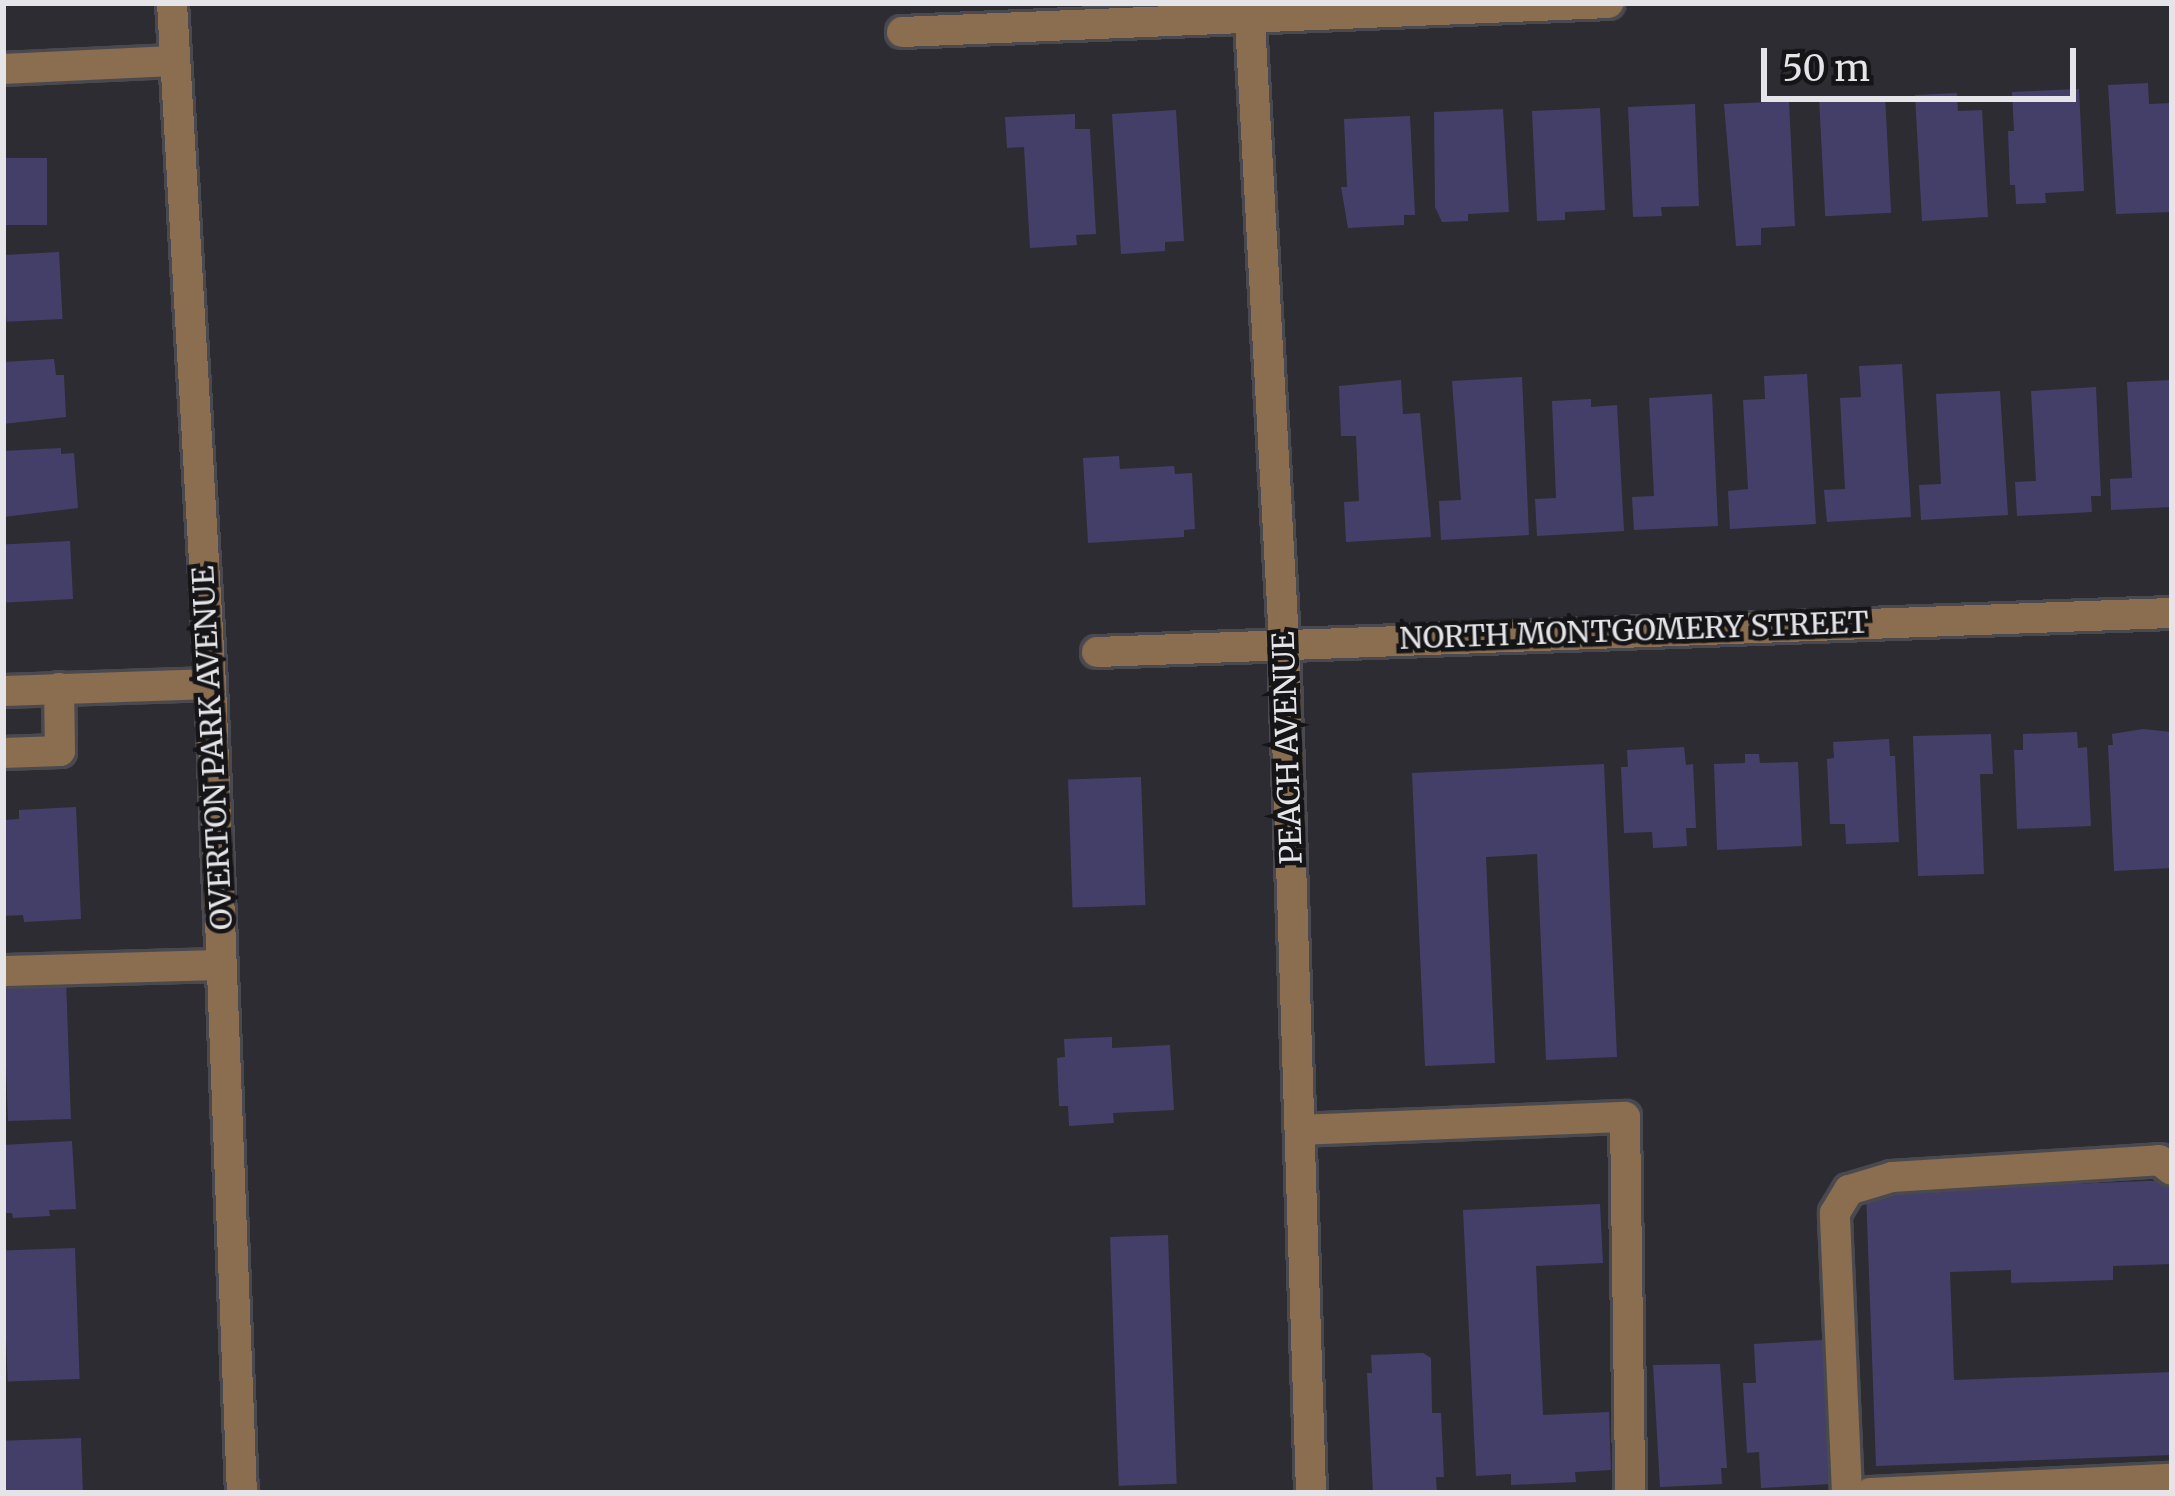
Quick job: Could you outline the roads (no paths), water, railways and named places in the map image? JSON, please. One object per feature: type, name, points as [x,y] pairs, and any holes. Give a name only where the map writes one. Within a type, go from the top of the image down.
[{"type":"street","name":"OVERTON PARK AVENUE","points":[[172,3],[211,684],[242,1493]]},
{"type":"street","points":[[902,32],[1249,10],[1608,3]]},
{"type":"street","name":"PEACH AVENUE","points":[[1249,10],[1284,641],[1311,1493]]},
{"type":"street","points":[[3,69],[174,61]]},
{"type":"street","name":"NORTH MONTGOMERY STREET","points":[[1097,652],[1284,641],[2172,613]]},
{"type":"street","points":[[3,691],[211,684]]},
{"type":"street","points":[[3,753],[60,751],[59,688]]},
{"type":"street","points":[[3,971],[222,965]]},
{"type":"street","points":[[1300,1130],[1625,1117],[1630,1493]]},
{"type":"street","points":[[1847,1493],[1835,1213],[1849,1190],[1892,1177],[2159,1160],[2172,1170]]},
{"type":"street","points":[[1870,1493],[2172,1479]]}]
